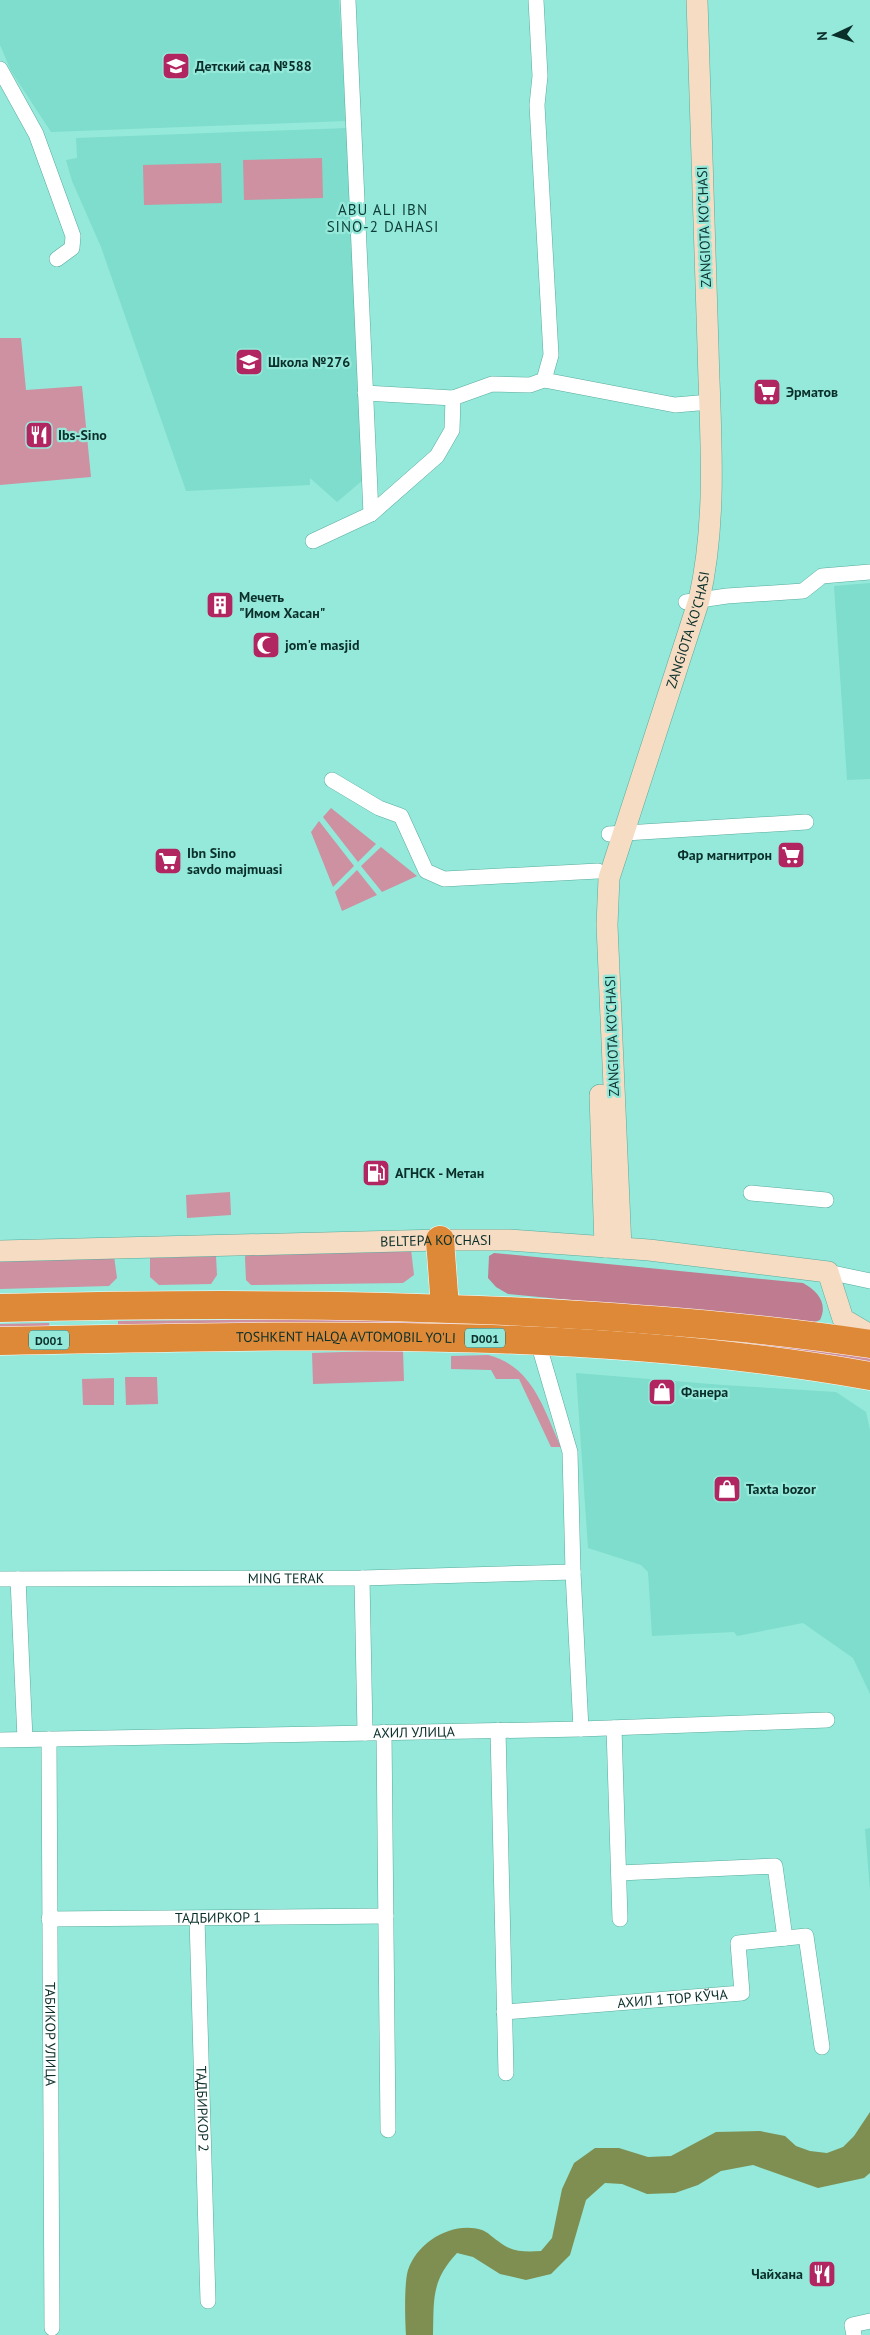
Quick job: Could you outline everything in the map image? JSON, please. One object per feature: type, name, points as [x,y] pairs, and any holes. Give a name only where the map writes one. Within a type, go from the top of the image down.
[{"type":"highway","points":[[440,1240],[445,1307]]},
{"type":"highway","points":[[98,1306],[99,1339]]},
{"type":"highway","name":"D001","points":[[0,1308],[98,1306],[445,1307],[676,1322],[815,1336],[870,1344]]},
{"type":"highway","name":"TOSHKENT HALQA AVTOMOBIL YO'LI","points":[[0,1341],[439,1336],[537,1339],[683,1352],[870,1376]]},
{"type":"main road","name":"ZANGIOTA KO'CHASI","points":[[613,1248],[594,918],[598,871],[615,834],[706,562],[710,510],[684,0]]},
{"type":"main road","name":"ZANGIOTA KO'CHASI","points":[[697,0],[704,403]]},
{"type":"main road","name":"ZANGIOTA KO'CHASI","points":[[613,1248],[607,924],[609,878],[615,834]]},
{"type":"main road","name":"BELTEPA KO'CHASI","points":[[0,1251],[509,1240],[613,1248],[828,1272]]},
{"type":"main road","points":[[828,1272],[843,1319],[870,1335]]},
{"type":"main road","points":[[815,1336],[843,1319]]},
{"type":"street","points":[[348,0],[371,514]]},
{"type":"street","points":[[536,0],[540,76],[537,106],[551,355],[544,380]]},
{"type":"street","points":[[0,69],[36,134],[73,236],[72,248],[57,260]]},
{"type":"street","points":[[365,392],[453,398],[492,384],[530,385],[544,380],[675,405],[704,403]]},
{"type":"street","points":[[313,542],[371,514],[436,456],[452,430],[453,398]]},
{"type":"street","points":[[693,601],[803,591],[822,576],[870,572]]},
{"type":"street","points":[[332,780],[380,808],[401,816],[426,871],[434,876],[444,879],[598,871]]},
{"type":"street","points":[[615,834],[806,822]]},
{"type":"street","points":[[751,1193],[826,1200]]},
{"type":"street","name":"BELTEPA KO'CHASI","points":[[828,1272],[870,1281]]},
{"type":"street","points":[[537,1339],[570,1452],[573,1572],[581,1729]]},
{"type":"street","name":"MING TERAK","points":[[0,1579],[362,1578],[573,1572]]},
{"type":"street","points":[[18,1578],[25,1740]]},
{"type":"street","points":[[362,1578],[365,1733]]},
{"type":"street","name":"АХИЛ УЛИЦА","points":[[0,1740],[581,1729],[827,1720]]},
{"type":"street","points":[[614,1728],[620,1919]]},
{"type":"street","points":[[498,1730],[506,2073]]},
{"type":"street","points":[[384,1732],[388,2130]]},
{"type":"street","name":"ТАБИКОР УЛИЦА","points":[[49,1739],[52,2328]]},
{"type":"street","points":[[619,1874],[775,1866],[785,1938]]},
{"type":"street","name":"ТАДБИРКОР 1","points":[[49,1919],[386,1916]]},
{"type":"street","name":"ТАДБИРКОР 2","points":[[197,1918],[208,2301]]},
{"type":"street","name":"АХИЛ 1 ТОР КЎЧА","points":[[504,2012],[742,1993],[738,1943],[806,1936],[822,2047]]},
{"type":"street","points":[[854,2335],[852,2325],[870,2321]]},
{"type":"shaded area","name":"Детский сад №588","points":[[0,0],[339,0],[346,121],[51,132],[11,71],[0,45]]},
{"type":"shaded area","name":"Школа №276","points":[[347,128],[363,480],[337,502],[310,478],[310,485],[186,491],[101,247],[72,181],[66,160],[77,158],[76,138]]},
{"type":"shaded area","points":[[322,158],[323,198],[244,200],[243,160]]},
{"type":"shaded area","points":[[221,163],[222,203],[144,205],[143,165]]},
{"type":"shaded area","points":[[0,338],[21,338],[26,390],[82,386],[91,477],[0,485]]},
{"type":"shaded area","points":[[870,583],[870,779],[847,780],[834,586]]},
{"type":"shaded area","points":[[331,808],[376,844],[358,862],[323,817]]},
{"type":"shaded area","points":[[319,821],[354,866],[333,887],[311,832]]},
{"type":"shaded area","points":[[381,847],[417,876],[382,892],[361,866]]},
{"type":"shaded area","points":[[357,870],[377,895],[342,911],[335,892]]},
{"type":"shaded area","points":[[230,1192],[231,1215],[187,1218],[186,1195]]},
{"type":"shaded area","points":[[411,1249],[414,1275],[403,1283],[251,1285],[246,1280],[245,1257],[247,1253]]},
{"type":"shaded area","points":[[494,1253],[803,1283],[817,1294],[823,1309],[820,1320],[812,1323],[508,1294],[496,1287],[488,1278],[489,1256]]},
{"type":"shaded area","points":[[114,1256],[117,1278],[109,1286],[0,1289],[0,1257]]},
{"type":"shaded area","points":[[216,1256],[217,1275],[211,1284],[159,1285],[150,1277],[150,1258]]},
{"type":"shaded area","points":[[434,1318],[644,1330],[870,1356],[870,1365],[118,1329],[118,1321]]},
{"type":"shaded area","points":[[49,1323],[50,1331],[0,1332],[0,1324]]},
{"type":"shaded area","points":[[403,1350],[404,1381],[313,1384],[312,1353]]},
{"type":"shaded area","points":[[488,1355],[516,1369],[526,1379],[535,1391],[561,1447],[551,1447],[519,1379],[496,1379],[491,1370],[451,1369],[451,1356]]},
{"type":"shaded area","name":"Taxta bozor","points":[[576,1373],[836,1392],[866,1412],[870,1430],[870,1694],[853,1658],[803,1623],[737,1636],[734,1632],[652,1636],[648,1572],[641,1565],[588,1548]]},
{"type":"shaded area","points":[[125,1377],[157,1377],[158,1404],[126,1405]]},
{"type":"shaded area","points":[[114,1378],[114,1405],[83,1405],[82,1379]]},
{"type":"shaded area","points":[[870,1828],[870,1890],[865,1829]]},
{"type":"shaded area","points":[[870,2112],[870,2173],[864,2178],[818,2188],[753,2165],[721,2171],[698,2185],[675,2193],[647,2194],[622,2184],[605,2183],[586,2200],[570,2255],[551,2274],[526,2280],[500,2274],[473,2257],[457,2253],[442,2273],[438,2282],[434,2301],[433,2335],[406,2335],[405,2302],[408,2270],[420,2250],[428,2242],[448,2231],[471,2228],[484,2231],[503,2245],[513,2249],[541,2251],[552,2238],[562,2189],[574,2163],[595,2148],[619,2148],[648,2157],[671,2156],[716,2132],[760,2131],[785,2136],[796,2146],[810,2151],[827,2153],[843,2147],[854,2136]]},
{"type":"place","name":"Детский сад №588","points":[[176,66]]},
{"type":"place","name":"Школа №276","points":[[249,362]]},
{"type":"place","name":"Эрматов","points":[[767,392]]},
{"type":"place","name":"Ibs-Sino","points":[[39,435]]},
{"type":"place","name":"Мечеть \"Имом Хасан\"","points":[[220,605]]},
{"type":"place","name":"jom'e masjid","points":[[266,645]]},
{"type":"place","name":"Фар магнитрон","points":[[791,855]]},
{"type":"place","name":"Ibn Sino savdo majmuasi","points":[[168,861]]},
{"type":"place","name":"АГНСК - Метан","points":[[376,1173]]},
{"type":"place","name":"Фанера","points":[[662,1392]]},
{"type":"place","name":"Taxta bozor","points":[[727,1489]]},
{"type":"place","name":"Чайхана","points":[[822,2274]]},
{"type":"district","name":"ABU ALI IBN SINO-2 DAHASI","points":[[383,218]]}]
